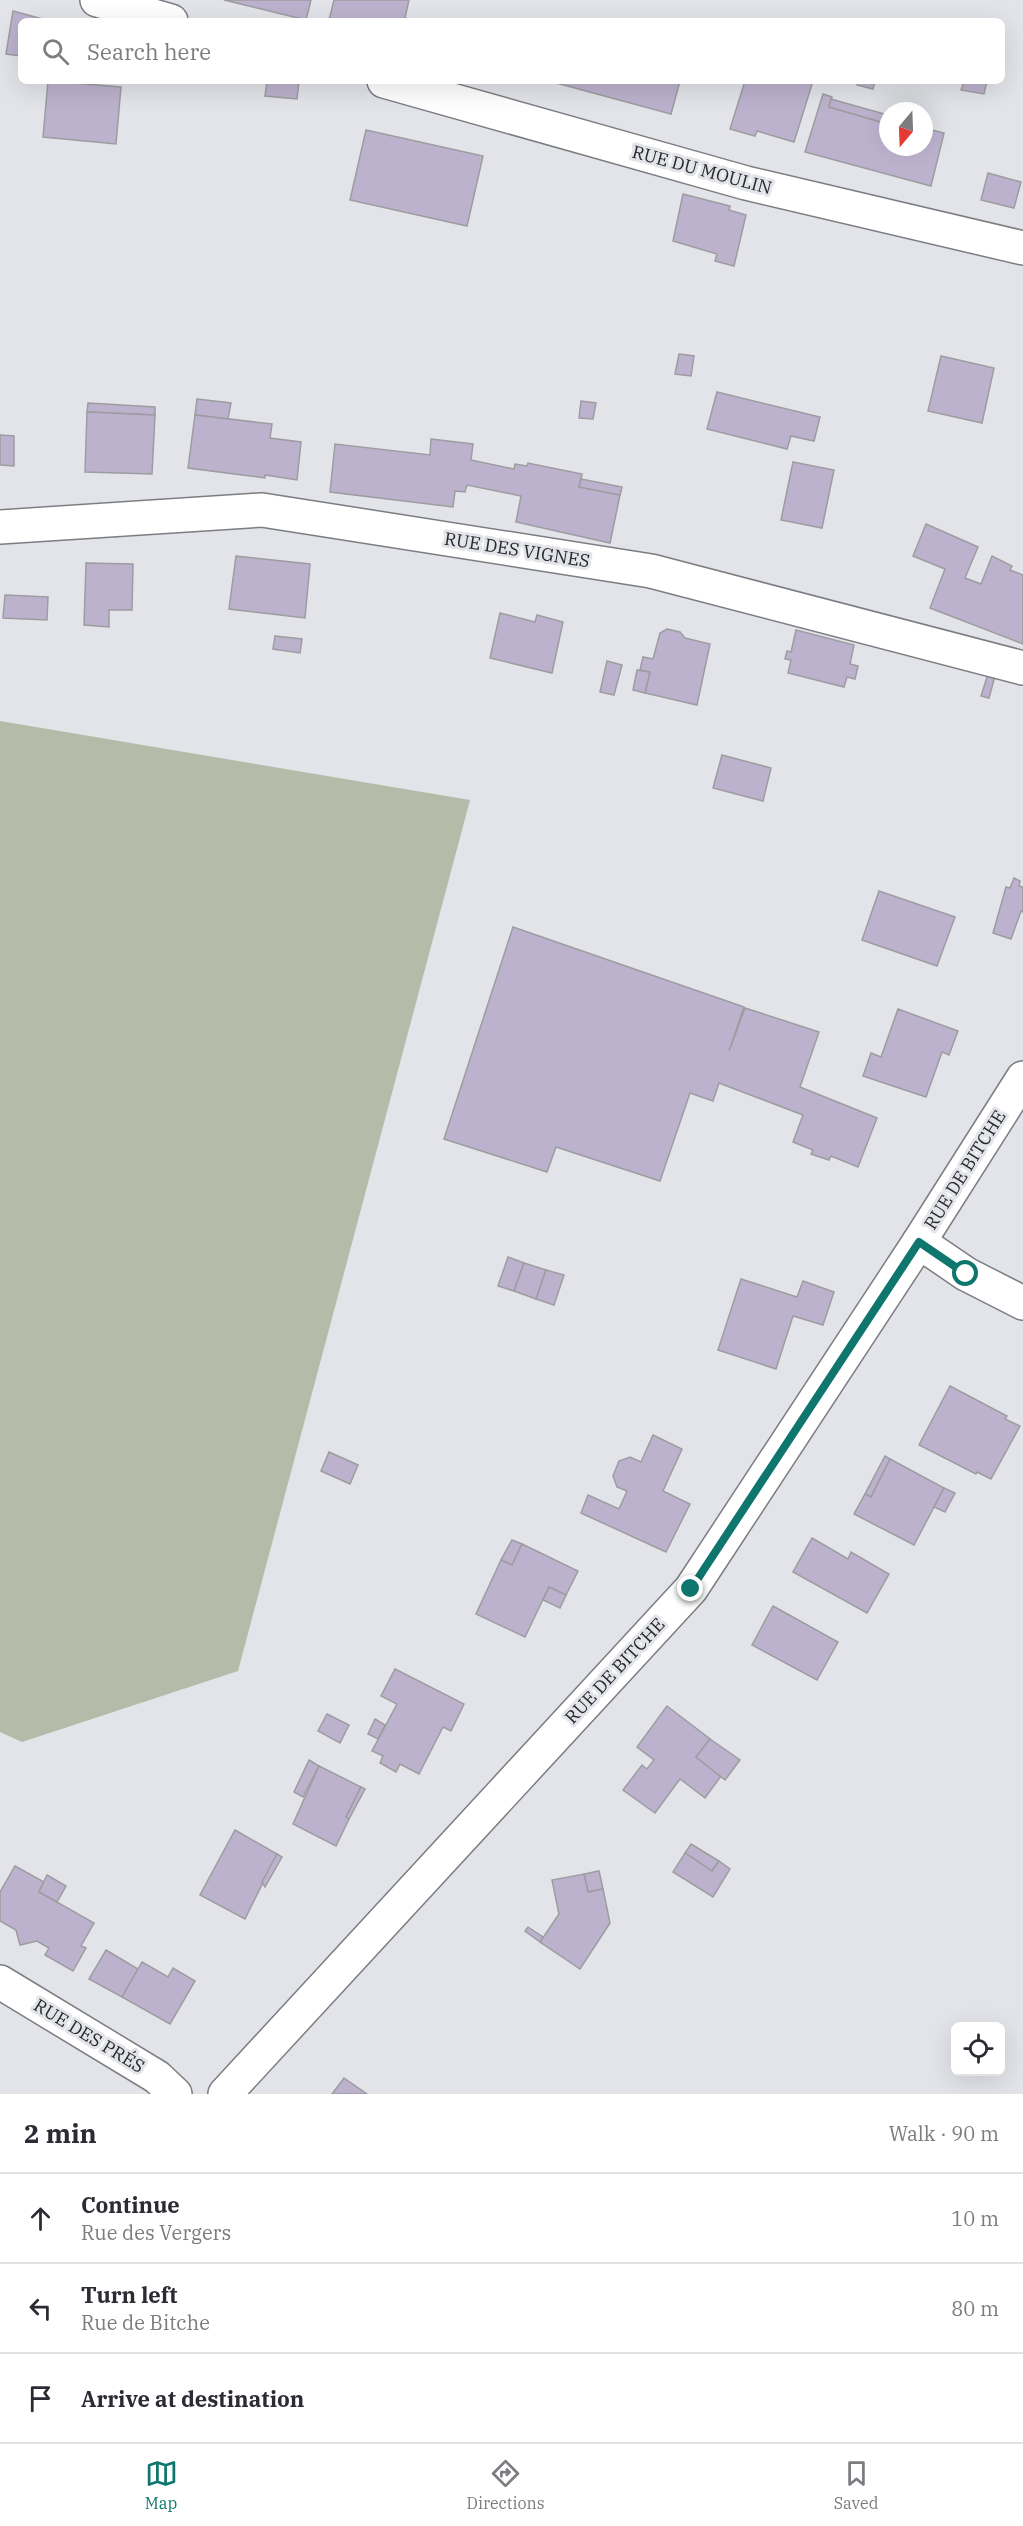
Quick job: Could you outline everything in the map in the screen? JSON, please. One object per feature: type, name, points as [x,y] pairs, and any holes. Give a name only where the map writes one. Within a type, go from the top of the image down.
[{"type":"street","points":[[97,0],[160,18]]},
{"type":"street","name":"RUE DU MOULIN","points":[[395,84],[746,183],[1023,248]]},
{"type":"street","name":"RUE DES VIGNES","points":[[0,527],[262,510],[651,571],[1023,668]]},
{"type":"street","name":"RUE DE BITCHE","points":[[225,2094],[691,1589],[919,1242],[1023,1078]]},
{"type":"street","points":[[919,1242],[966,1274],[1023,1303]]},
{"type":"street","name":"RUE DES PRÉS","points":[[0,1982],[157,2077],[175,2094]]},
{"type":"green space","points":[[0,721],[470,800],[238,1671],[22,1742],[0,1732]]},
{"type":"building","points":[[224,0],[311,0],[306,18],[298,18]]},
{"type":"building","points":[[334,0],[409,0],[405,18],[330,18]]},
{"type":"building","points":[[13,11],[39,18],[18,18],[18,56],[6,54]]},
{"type":"building","points":[[48,84],[121,87],[116,144],[43,137]]},
{"type":"building","points":[[267,84],[299,84],[297,99],[265,96]]},
{"type":"building","points":[[560,84],[679,84],[671,114]]},
{"type":"building","points":[[744,84],[812,84],[794,142],[757,131],[755,136],[730,129]]},
{"type":"building","points":[[857,84],[874,84],[873,89]]},
{"type":"building","points":[[963,84],[986,84],[984,94],[961,90]]},
{"type":"building","points":[[823,94],[832,97],[829,107],[879,121],[879,156],[933,156],[933,130],[944,133],[931,186],[805,152]]},
{"type":"building","points":[[831,99],[879,112],[879,121],[829,107]]},
{"type":"building","points":[[366,130],[483,156],[467,226],[350,200]]},
{"type":"building","points":[[988,173],[1021,182],[1014,208],[981,200]]},
{"type":"building","points":[[683,194],[730,206],[729,210],[746,215],[734,266],[715,261],[717,254],[673,241]]},
{"type":"building","points":[[679,354],[694,356],[691,376],[675,374]]},
{"type":"building","points":[[941,356],[994,368],[982,423],[928,411]]},
{"type":"building","points":[[717,392],[820,417],[814,441],[791,436],[787,449],[707,429]]},
{"type":"building","points":[[197,399],[231,403],[228,419],[195,415]]},
{"type":"building","points":[[581,401],[596,403],[593,419],[579,418]]},
{"type":"building","points":[[88,403],[155,407],[155,415],[87,412]]},
{"type":"building","points":[[87,412],[155,415],[152,474],[85,472]]},
{"type":"building","points":[[195,415],[272,424],[270,438],[301,442],[297,480],[188,468]]},
{"type":"building","points":[[0,435],[14,436],[14,466],[0,465]]},
{"type":"building","points":[[431,439],[473,444],[471,460],[514,469],[515,464],[527,466],[528,463],[582,474],[579,487],[620,495],[610,543],[516,522],[521,496],[467,485],[465,492],[455,491],[453,507],[330,492],[335,444],[430,455]]},
{"type":"building","points":[[793,462],[834,470],[822,528],[781,520]]},
{"type":"building","points":[[581,479],[622,487],[620,495],[579,487]]},
{"type":"building","points":[[926,524],[978,547],[965,578],[981,584],[992,556],[1012,566],[1010,570],[1023,575],[1023,644],[930,608],[945,569],[913,556]]},
{"type":"building","points":[[236,556],[310,564],[305,618],[229,609]]},
{"type":"building","points":[[86,563],[133,564],[132,610],[109,610],[109,627],[84,625]]},
{"type":"building","points":[[5,595],[48,597],[47,620],[3,618]]},
{"type":"building","points":[[500,613],[535,622],[537,615],[563,622],[552,673],[490,658]]},
{"type":"building","points":[[667,629],[680,632],[685,638],[710,644],[697,705],[645,693],[650,672],[640,670],[643,657],[653,659],[660,633]]},
{"type":"building","points":[[796,630],[854,645],[850,664],[858,666],[855,679],[847,677],[844,687],[788,673],[791,660],[785,659],[787,651],[791,652]]},
{"type":"building","points":[[275,636],[302,639],[300,653],[273,649]]},
{"type":"building","points":[[607,661],[622,665],[614,695],[600,692]]},
{"type":"building","points":[[637,670],[650,672],[645,693],[633,690]]},
{"type":"building","points":[[988,674],[995,676],[989,698],[981,696]]},
{"type":"building","points":[[722,755],[771,768],[763,801],[713,788]]},
{"type":"building","points":[[1014,878],[1020,881],[1019,886],[1023,887],[1023,912],[1021,911],[1011,939],[993,933],[1006,887],[1010,888]]},
{"type":"building","points":[[879,891],[955,917],[937,966],[862,940]]},
{"type":"building","points":[[513,927],[744,1007],[729,1051],[745,1008],[819,1032],[800,1087],[877,1118],[858,1167],[831,1156],[829,1160],[811,1154],[813,1150],[793,1142],[803,1115],[719,1083],[713,1101],[690,1093],[660,1181],[556,1147],[547,1172],[444,1139]]},
{"type":"building","points":[[898,1009],[958,1031],[949,1055],[942,1052],[926,1097],[863,1076],[871,1053],[881,1057]]},
{"type":"building","points":[[508,1257],[524,1263],[514,1291],[498,1286]]},
{"type":"building","points":[[524,1263],[546,1270],[536,1299],[514,1291]]},
{"type":"building","points":[[546,1270],[564,1275],[554,1305],[536,1299]]},
{"type":"building","points":[[741,1279],[797,1297],[803,1281],[834,1292],[823,1325],[793,1316],[776,1369],[718,1350]]},
{"type":"building","points":[[950,1386],[1007,1416],[1005,1419],[1020,1426],[991,1479],[977,1472],[976,1474],[919,1445]]},
{"type":"building","points":[[653,1435],[682,1449],[663,1491],[690,1504],[666,1552],[581,1513],[588,1495],[619,1509],[627,1491],[617,1487],[613,1476],[619,1461],[630,1457],[641,1462]]},
{"type":"building","points":[[329,1452],[358,1465],[350,1484],[321,1471]]},
{"type":"building","points":[[885,1456],[890,1459],[871,1497],[865,1494]]},
{"type":"building","points":[[890,1459],[944,1488],[914,1545],[854,1514],[865,1494],[871,1497]]},
{"type":"building","points":[[944,1488],[955,1493],[945,1512],[934,1507]]},
{"type":"building","points":[[812,1538],[848,1559],[851,1552],[889,1574],[867,1613],[793,1572]]},
{"type":"building","points":[[512,1540],[522,1544],[512,1565],[501,1560]]},
{"type":"building","points":[[522,1544],[578,1571],[566,1595],[549,1587],[525,1637],[476,1614],[501,1560],[512,1565]]},
{"type":"building","points":[[549,1587],[566,1595],[560,1608],[543,1600]]},
{"type":"building","points":[[773,1606],[838,1642],[817,1680],[752,1645]]},
{"type":"building","points":[[395,1669],[464,1704],[451,1731],[443,1727],[419,1774],[400,1764],[396,1772],[380,1763],[383,1756],[372,1751],[397,1704],[381,1696]]},
{"type":"building","points":[[667,1706],[710,1739],[696,1757],[721,1776],[705,1798],[680,1779],[655,1813],[623,1790],[642,1765],[647,1769],[654,1760],[637,1747]]},
{"type":"building","points":[[327,1714],[349,1725],[340,1743],[318,1731]]},
{"type":"building","points":[[375,1719],[385,1725],[378,1739],[368,1734]]},
{"type":"building","points":[[710,1739],[740,1760],[725,1780],[696,1757]]},
{"type":"building","points":[[309,1760],[319,1766],[303,1797],[294,1792]]},
{"type":"building","points":[[319,1766],[361,1787],[346,1817],[349,1819],[336,1846],[293,1824]]},
{"type":"building","points":[[361,1787],[365,1789],[349,1819],[346,1817]]},
{"type":"building","points":[[235,1830],[277,1854],[245,1919],[200,1895]]},
{"type":"building","points":[[691,1844],[719,1861],[712,1871],[685,1853]]},
{"type":"building","points":[[685,1853],[712,1871],[719,1861],[730,1869],[713,1897],[673,1872]]},
{"type":"building","points":[[277,1854],[282,1857],[265,1887],[262,1882]]},
{"type":"building","points":[[15,1866],[44,1882],[39,1892],[94,1923],[81,1946],[86,1948],[73,1971],[45,1955],[49,1948],[37,1941],[20,1945],[16,1930],[0,1921],[0,1892]]},
{"type":"building","points":[[599,1871],[603,1889],[588,1892],[584,1874]]},
{"type":"building","points":[[584,1874],[588,1892],[603,1889],[610,1923],[580,1969],[540,1942],[559,1914],[552,1880]]},
{"type":"building","points":[[47,1875],[66,1886],[57,1902],[39,1892]]},
{"type":"building","points":[[528,1927],[543,1937],[540,1942],[525,1931]]},
{"type":"building","points":[[106,1950],[138,1969],[122,1997],[89,1979]]},
{"type":"building","points":[[142,1962],[168,1977],[173,1968],[195,1981],[170,2024],[122,1997]]},
{"type":"building","points":[[344,2078],[367,2094],[332,2094]]},
{"type":"route","points":[[691,1589],[919,1242],[966,1274]]}]
